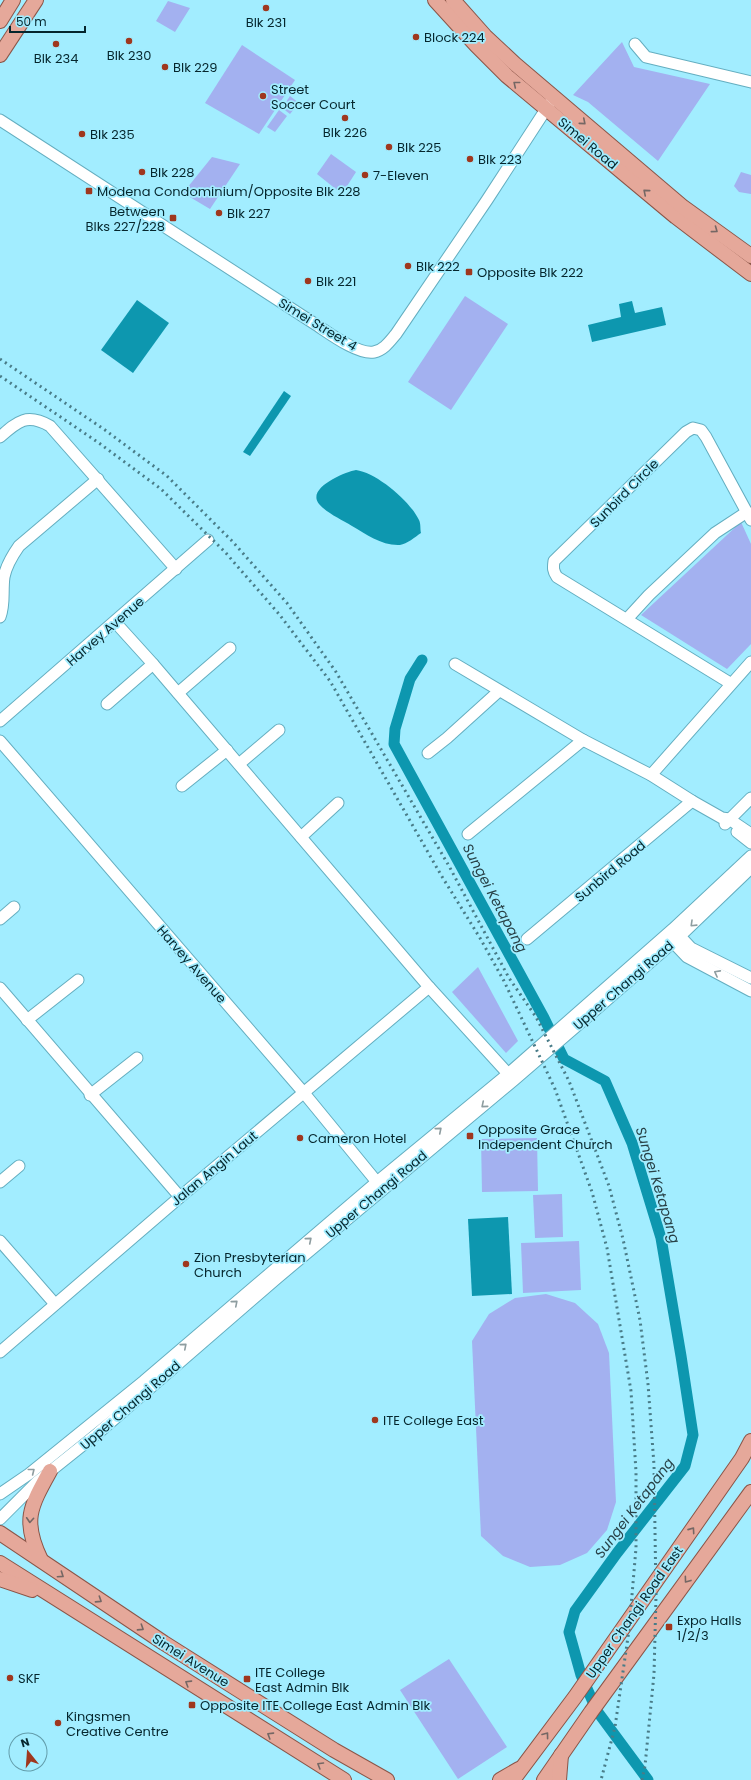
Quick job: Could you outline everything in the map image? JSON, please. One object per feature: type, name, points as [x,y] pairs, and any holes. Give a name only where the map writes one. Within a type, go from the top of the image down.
[{"type":"main road","points":[[0,20],[13,0]]},
{"type":"main road","points":[[0,55],[36,0]]},
{"type":"main road","name":"Simei Road","points":[[435,0],[471,40],[502,71],[550,103],[684,207],[751,256]]},
{"type":"main road","name":"Simei Road","points":[[453,0],[485,36],[550,103],[676,217],[751,274]]},
{"type":"main road","name":"Upper Changi Road East","points":[[513,1780],[575,1697],[742,1458],[751,1442]]},
{"type":"main road","points":[[42,1562],[32,1542],[30,1526],[31,1512],[35,1498],[50,1471]]},
{"type":"main road","name":"Upper Changi Road East","points":[[544,1780],[605,1692],[751,1492]]},
{"type":"main road","name":"Simei Avenue","points":[[0,1533],[164,1643],[334,1750],[387,1780]]},
{"type":"main road","name":"Simei Avenue","points":[[0,1563],[344,1780]]},
{"type":"main road","points":[[0,1579],[58,1600]]},
{"type":"main road","points":[[559,1780],[562,1753]]},
{"type":"main road","points":[[500,1780],[523,1767]]},
{"type":"street","points":[[635,44],[646,57],[751,82]]},
{"type":"street","name":"Simei Street 4","points":[[0,120],[315,324],[363,352],[374,352],[387,346],[396,334],[550,103]]},
{"type":"street","points":[[0,437],[15,424],[24,420],[41,421],[50,426],[176,569]]},
{"type":"street","name":"Sunbird Circle","points":[[627,620],[649,595],[715,533],[749,516],[701,430],[694,428],[686,432],[554,561],[554,572],[557,577],[627,620],[730,683]]},
{"type":"street","points":[[0,617],[4,606],[4,577],[10,560],[19,546],[98,479]]},
{"type":"street","name":"Harvey Avenue","points":[[0,721],[116,622],[208,540]]},
{"type":"street","points":[[116,622],[429,987],[511,1077]]},
{"type":"street","points":[[178,693],[230,648]]},
{"type":"street","points":[[651,775],[730,683],[751,662]]},
{"type":"street","points":[[107,704],[153,664]]},
{"type":"street","points":[[454,664],[583,740],[651,775],[692,801],[751,834]]},
{"type":"street","points":[[428,753],[448,738],[499,690]]},
{"type":"street","points":[[239,764],[279,730]]},
{"type":"street","points":[[468,834],[583,740]]},
{"type":"street","name":"Harvey Avenue","points":[[0,741],[304,1093],[380,1185]]},
{"type":"street","points":[[182,786],[227,750]]},
{"type":"street","points":[[726,820],[751,798]]},
{"type":"street","name":"Sunbird Road","points":[[527,939],[692,801]]},
{"type":"street","points":[[301,837],[338,803]]},
{"type":"street","points":[[726,820],[751,843]]},
{"type":"street","name":"Upper Changi Road","points":[[673,936],[751,856]]},
{"type":"street","name":"Upper Changi Road","points":[[0,1494],[29,1474],[144,1381],[511,1077],[751,868]]},
{"type":"street","points":[[0,919],[14,907]]},
{"type":"street","points":[[673,936],[691,948],[751,978]]},
{"type":"street","points":[[673,936],[687,958],[751,991]]},
{"type":"street","points":[[27,1020],[78,980]]},
{"type":"street","name":"Jalan Angin Laut","points":[[0,1352],[180,1197],[429,987]]},
{"type":"street","points":[[0,988],[90,1095],[180,1197]]},
{"type":"street","points":[[90,1095],[137,1058]]},
{"type":"street","points":[[0,1182],[19,1166]]},
{"type":"street","name":"Upper Changi Road","points":[[0,1519],[50,1471],[98,1433],[380,1185]]},
{"type":"street","points":[[0,1241],[55,1304]]},
{"type":"shaded area","points":[[168,1],[190,8],[175,32],[156,21]]},
{"type":"shaded area","points":[[622,42],[634,67],[710,84],[658,161],[588,102],[573,95]]},
{"type":"shaded area","points":[[242,45],[295,80],[259,134],[205,103]]},
{"type":"shaded area","points":[[290,96],[299,103],[290,114],[282,108]]},
{"type":"shaded area","points":[[279,110],[287,116],[275,132],[267,127]]},
{"type":"shaded area","points":[[331,154],[356,172],[342,194],[317,174]]},
{"type":"shaded area","points":[[212,157],[240,164],[210,209],[183,193]]},
{"type":"shaded area","points":[[741,172],[751,175],[751,194],[739,192],[734,186]]},
{"type":"shaded area","points":[[465,296],[508,324],[451,410],[408,382]]},
{"type":"shaded area","points":[[137,300],[169,323],[133,373],[101,350]]},
{"type":"shaded area","points":[[632,301],[635,313],[662,307],[666,325],[592,342],[588,325],[621,317],[619,304]]},
{"type":"shaded area","points":[[284,391],[291,396],[250,456],[243,452]]},
{"type":"shaded area","points":[[356,470],[373,476],[383,482],[401,497],[419,520],[421,533],[400,545],[387,544],[369,536],[326,511],[319,504],[316,498],[318,492],[328,482],[336,477]]},
{"type":"shaded area","points":[[741,522],[751,544],[751,644],[727,669],[641,615]]},
{"type":"shaded area","points":[[478,967],[518,1041],[506,1053],[452,992]]},
{"type":"shaded area","points":[[537,1138],[538,1191],[482,1192],[481,1139]]},
{"type":"shaded area","points":[[562,1194],[563,1237],[535,1238],[533,1195]]},
{"type":"shaded area","points":[[508,1217],[512,1294],[472,1296],[468,1219]]},
{"type":"shaded area","points":[[579,1241],[581,1290],[523,1293],[521,1243]]},
{"type":"shaded area","points":[[546,1294],[575,1303],[598,1324],[609,1353],[616,1502],[607,1530],[587,1553],[560,1565],[530,1567],[503,1556],[481,1536],[472,1341],[489,1314],[515,1298]]},
{"type":"shaded area","points":[[449,1659],[507,1747],[458,1779],[400,1690]]},
{"type":"waterway","name":"Sungei Ketapang","points":[[422,660],[410,679],[395,729],[394,744],[544,1018],[564,1059],[605,1081],[632,1143],[661,1238],[693,1435],[685,1466],[617,1553],[575,1611],[569,1632],[581,1675],[597,1711],[648,1780]]},
{"type":"railway","points":[[0,359],[105,430],[167,476],[232,541],[287,603],[336,672],[449,866],[509,978],[536,1017],[569,1081],[609,1186],[623,1239],[640,1320],[648,1384],[654,1465],[656,1596],[654,1674],[645,1766],[642,1780]]},
{"type":"railway","points":[[0,376],[99,443],[161,489],[225,552],[279,614],[330,681],[441,875],[480,938],[504,981],[555,1089],[592,1192],[607,1248],[631,1391],[636,1472],[636,1548],[629,1630],[615,1727],[601,1780]]},
{"type":"place","name":"Blk 231","points":[[266,8]]},
{"type":"place","name":"Block 224","points":[[416,37]]},
{"type":"place","name":"Blk 230","points":[[129,41]]},
{"type":"place","name":"Blk 234","points":[[56,44]]},
{"type":"place","name":"Blk 229","points":[[165,67]]},
{"type":"place","name":"Street Soccer Court","points":[[263,96]]},
{"type":"place","name":"Blk 226","points":[[345,118]]},
{"type":"place","name":"Blk 235","points":[[82,134]]},
{"type":"place","name":"Blk 225","points":[[389,147]]},
{"type":"place","name":"Blk 223","points":[[470,159]]},
{"type":"place","name":"Blk 228","points":[[142,172]]},
{"type":"place","name":"7-Eleven","points":[[365,175]]},
{"type":"place","name":"Modena Condominium/Opposite Blk 228","points":[[89,191]]},
{"type":"place","name":"Blk 227","points":[[219,213]]},
{"type":"place","name":"Between Blks 227/228","points":[[173,218]]},
{"type":"place","name":"Blk 222","points":[[408,266]]},
{"type":"place","name":"Opposite Blk 222","points":[[469,272]]},
{"type":"place","name":"Blk 221","points":[[308,281]]},
{"type":"place","name":"Opposite Grace Independent Church","points":[[470,1136]]},
{"type":"place","name":"Cameron Hotel","points":[[300,1138]]},
{"type":"place","name":"Zion Presbyterian Church","points":[[186,1264]]},
{"type":"place","name":"ITE College East","points":[[375,1420]]},
{"type":"place","name":"Expo Halls 1/2/3","points":[[669,1627]]},
{"type":"place","name":"SKF","points":[[10,1678]]},
{"type":"place","name":"ITE College East Admin Blk","points":[[247,1679]]},
{"type":"place","name":"Opposite ITE College East Admin Blk","points":[[192,1705]]},
{"type":"place","name":"Kingsmen Creative Centre","points":[[58,1723]]}]
